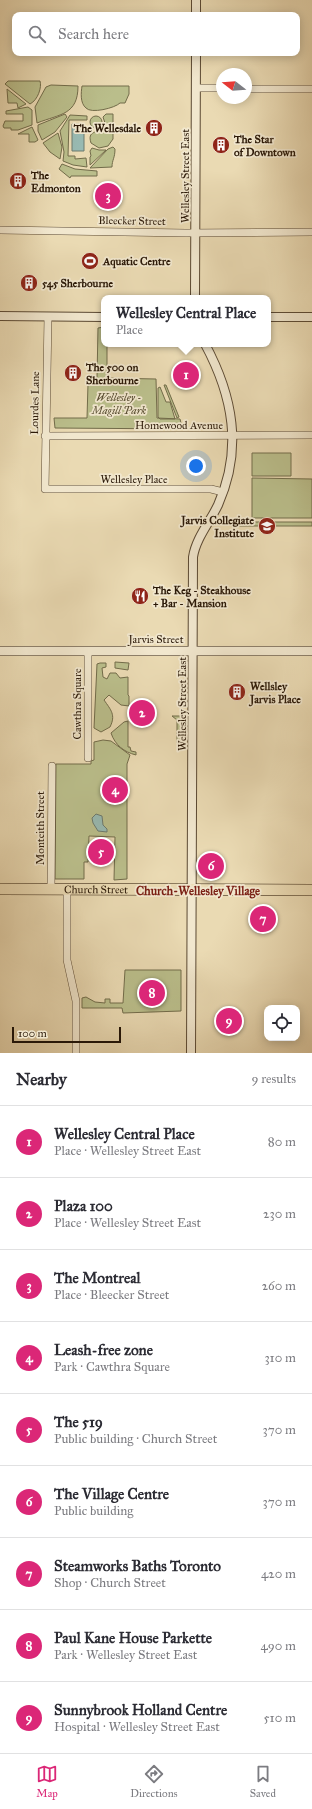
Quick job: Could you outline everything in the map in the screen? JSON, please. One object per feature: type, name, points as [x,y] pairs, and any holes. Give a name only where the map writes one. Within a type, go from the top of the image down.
[{"type":"main road","name":"Jarvis Street","points":[[0,651],[312,652]]},
{"type":"main road","name":"Church Street","points":[[0,889],[312,890]]},
{"type":"street","points":[[196,0],[196,12]]},
{"type":"street","name":"Wellesley Street East","points":[[195,295],[196,56]]},
{"type":"street","points":[[196,88],[216,88]]},
{"type":"street","points":[[252,89],[312,89]]},
{"type":"street","name":"Bleecker Street","points":[[0,230],[196,233],[312,232]]},
{"type":"street","points":[[0,316],[101,317]]},
{"type":"street","name":"Lourdes Lane","points":[[45,489],[48,317]]},
{"type":"street","points":[[271,317],[312,317]]},
{"type":"street","name":"Wellesley Street East","points":[[192,1053],[192,651],[194,551],[223,492],[229,466],[233,435],[231,412],[222,379],[206,347]]},
{"type":"street","name":"Homewood Avenue","points":[[46,436],[312,435]]},
{"type":"street","name":"Wellesley Place","points":[[45,489],[214,490],[223,492]]},
{"type":"street","name":"Cawthra Square","points":[[88,651],[88,758]]},
{"type":"street","name":"Monteith Street","points":[[51,890],[52,766]]},
{"type":"street","points":[[67,890],[67,960],[76,1002],[76,1053]]},
{"type":"green space","points":[[8,81],[40,81],[39,93],[35,100],[30,104],[5,84]]},
{"type":"green space","points":[[51,85],[78,86],[75,103],[66,112],[37,123],[35,107],[46,87]]},
{"type":"green space","points":[[82,86],[129,86],[129,94],[125,103],[120,103],[103,110],[89,110],[84,106],[82,101]]},
{"type":"green space","points":[[7,89],[26,104],[18,108],[17,103],[8,103]]},
{"type":"green space","points":[[28,107],[32,110],[32,125],[18,130],[4,128],[3,126],[5,121],[23,121],[23,114],[6,114],[6,111]]},
{"type":"green space","points":[[65,114],[67,117],[55,132],[42,140],[38,131],[38,125]]},
{"type":"green space","points":[[106,114],[113,114],[113,139],[108,146],[99,148],[91,143],[90,136],[103,127],[105,123],[103,117]]},
{"type":"green space","points":[[70,115],[87,116],[87,120],[69,120],[68,156],[75,156],[75,159],[86,158],[87,167],[73,165],[63,161],[64,152],[60,131]]},
{"type":"green space","points":[[96,116],[100,118],[102,122],[100,126],[96,128],[92,126],[90,122],[92,118]]},
{"type":"green space","points":[[32,127],[38,140],[35,142],[29,142],[29,134],[18,134]]},
{"type":"green space","points":[[58,133],[62,147],[60,159],[50,152],[43,143]]},
{"type":"green space","points":[[113,147],[115,152],[112,167],[90,168],[108,149]]},
{"type":"green space","points":[[92,148],[106,150],[90,165],[90,151]]},
{"type":"green space","points":[[62,164],[75,169],[97,171],[97,176],[71,176],[70,178],[59,169]]},
{"type":"green space","name":"Wellesley - Magill Park","points":[[98,328],[101,328],[101,347],[107,347],[107,378],[156,379],[157,418],[180,419],[182,427],[188,427],[185,429],[55,428],[54,418],[87,418],[89,378],[97,378]]},
{"type":"green space","points":[[164,385],[166,385],[179,417],[177,418]]},
{"type":"green space","points":[[160,387],[166,402],[170,402],[175,419],[160,419],[158,417],[158,388]]},
{"type":"green space","points":[[252,453],[291,453],[291,476],[252,476]]},
{"type":"green space","points":[[252,478],[312,479],[312,518],[252,518]]},
{"type":"green space","points":[[231,522],[312,522],[312,526],[231,526]]},
{"type":"green space","points":[[115,662],[129,663],[128,670],[115,668]]},
{"type":"green space","points":[[106,663],[106,667],[102,668],[103,677],[107,679],[110,673],[116,673],[120,678],[128,677],[129,696],[129,706],[121,705],[109,695],[104,700],[111,710],[113,719],[110,727],[101,732],[94,728],[97,664]]},
{"type":"green space","points":[[172,716],[183,716],[183,746],[177,743],[177,720]]},
{"type":"green space","points":[[128,721],[128,747],[130,747],[131,751],[136,752],[136,755],[120,747],[111,733],[124,722]]},
{"type":"green space","points":[[103,740],[111,741],[130,755],[127,764],[127,879],[114,880],[115,837],[89,836],[88,862],[84,862],[84,879],[55,879],[56,764],[91,764],[91,761],[94,760],[94,742]]},
{"type":"green space","points":[[125,970],[181,970],[181,1011],[123,1013],[122,1008],[82,1008],[82,998],[86,997],[95,1002],[105,1003],[105,999],[110,999],[110,1003],[123,1003]]},
{"type":"water","points":[[72,124],[84,124],[84,151],[72,151]]},
{"type":"water","points":[[96,814],[102,816],[103,825],[107,829],[107,832],[98,831],[93,823],[92,818]]},
{"type":"place","name":"The Wellesdale","points":[[154,128]]},
{"type":"place","name":"The Star of Downtown","points":[[221,145]]},
{"type":"place","name":"The Edmonton","points":[[18,181]]},
{"type":"place","name":"The Montreal","points":[[108,196]]},
{"type":"place","name":"Aquatic Centre","points":[[90,261]]},
{"type":"place","name":"545 Sherbourne","points":[[29,283]]},
{"type":"place","name":"The 500 on Sherbourne","points":[[73,373]]},
{"type":"place","name":"Wellesley Central Place","points":[[186,375]]},
{"type":"place","name":"Jarvis Collegiate Institute","points":[[267,526]]},
{"type":"place","name":"The Keg - Steakhouse + Bar - Mansion","points":[[140,596]]},
{"type":"place","name":"Wellsley Jarvis Place","points":[[237,692]]},
{"type":"place","name":"Plaza 100","points":[[142,713]]},
{"type":"place","name":"Leash-free zone","points":[[115,790]]},
{"type":"place","name":"The 519","points":[[101,852]]},
{"type":"place","name":"The Village Centre","points":[[211,866]]},
{"type":"place","name":"Steamworks Baths Toronto","points":[[263,919]]},
{"type":"place","name":"Paul Kane House Parkette","points":[[152,993]]},
{"type":"place","name":"Sunnybrook Holland Centre","points":[[229,1021]]},
{"type":"district","name":"Church-Wellesley Village","points":[[198,891]]}]
